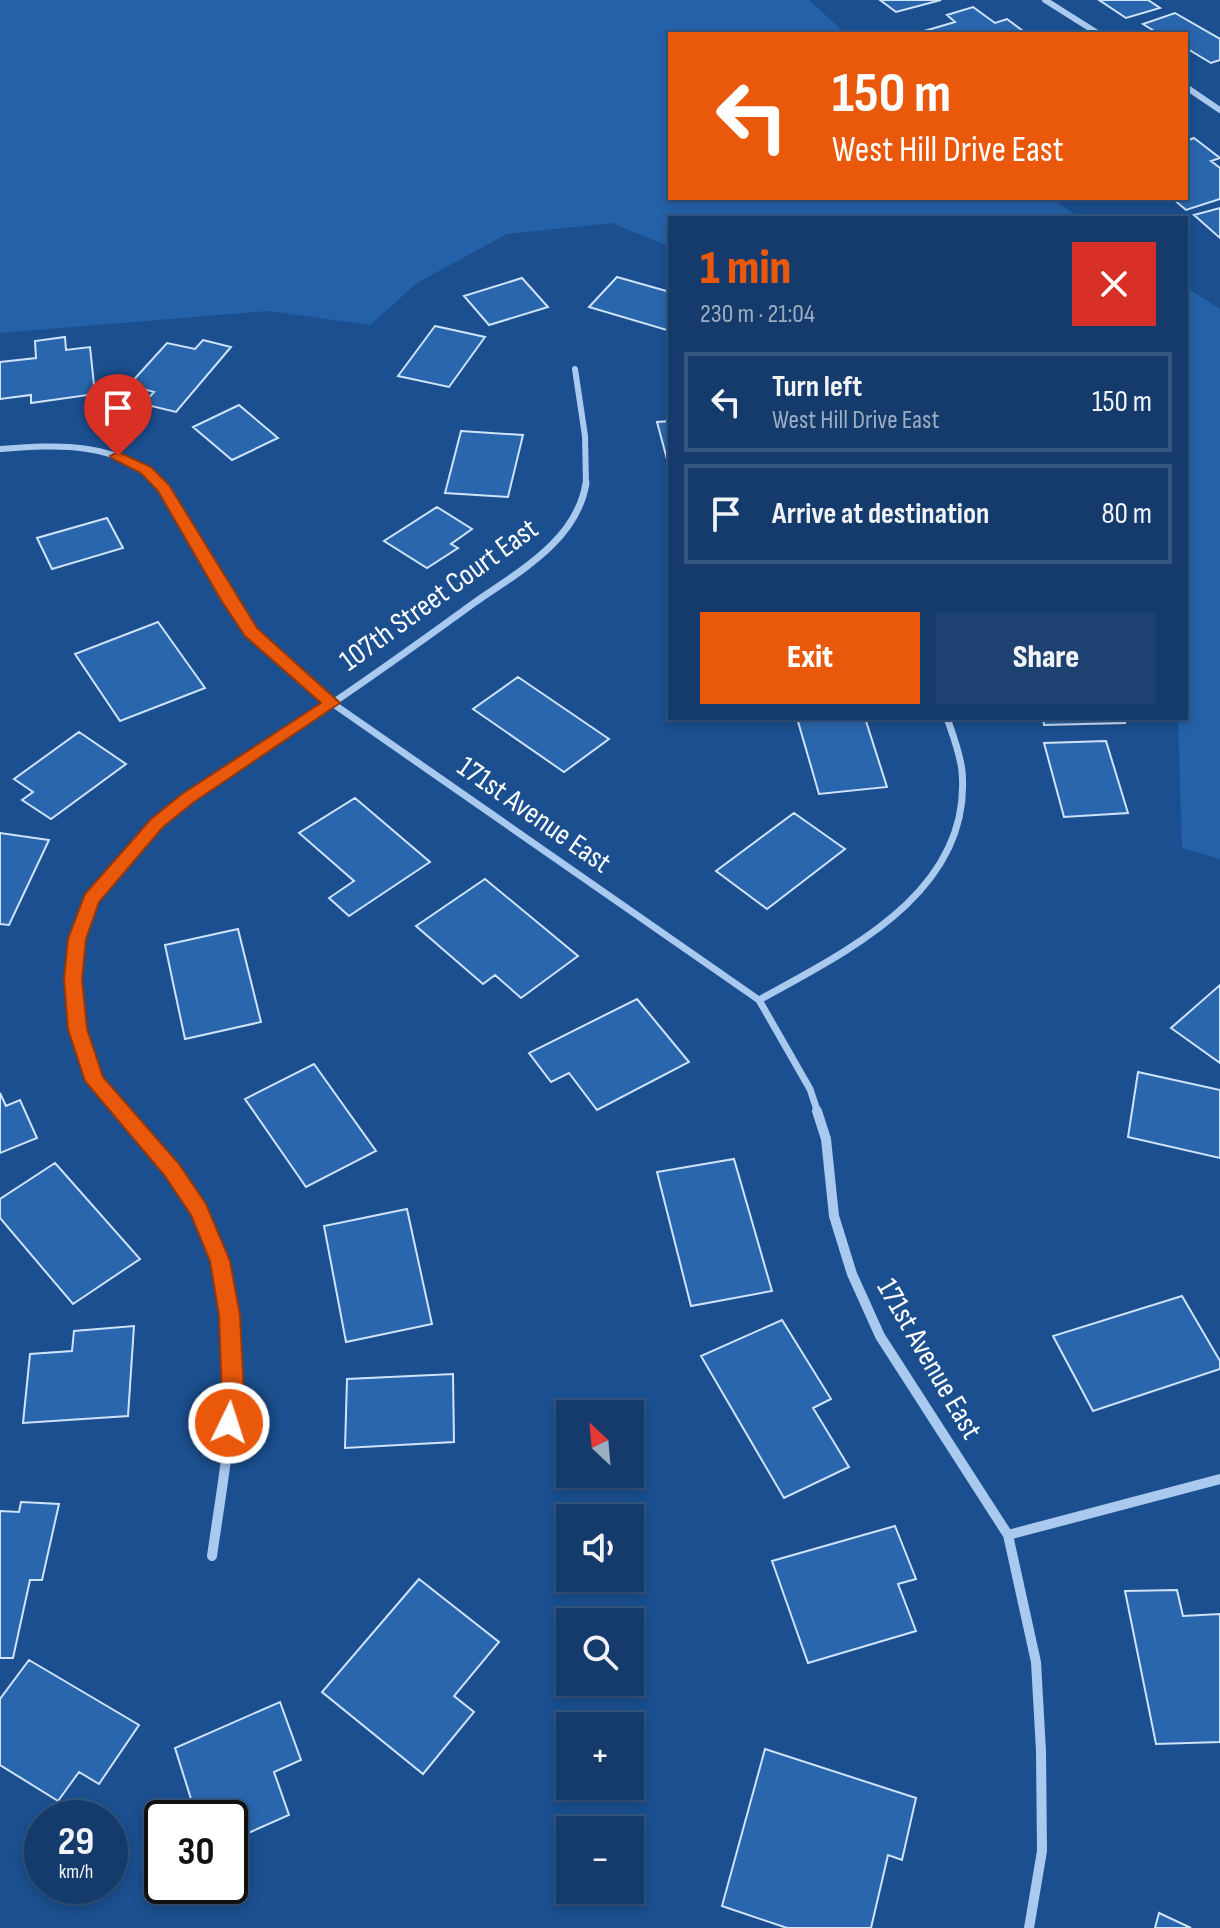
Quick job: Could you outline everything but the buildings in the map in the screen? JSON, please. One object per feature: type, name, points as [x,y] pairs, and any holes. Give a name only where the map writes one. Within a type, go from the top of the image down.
[{"type":"street","points":[[1045,0],[1096,32]]},
{"type":"street","points":[[1188,88],[1220,110]]},
{"type":"street","name":"107th Street Court East","points":[[212,1556],[233,1397],[230,1315],[220,1261],[199,1210],[172,1170],[94,1081],[78,1029],[73,979],[77,939],[91,899],[157,823],[188,798],[332,703],[541,556],[565,530],[582,501],[588,466],[575,369]]},
{"type":"street","name":"171st Avenue East","points":[[0,449],[82,447],[118,456],[146,470],[164,488],[251,632],[332,703],[759,1000],[810,1089],[826,1139],[834,1216],[852,1274],[880,1336],[1008,1535],[1036,1662],[1040,1736],[1042,1851],[1029,1928]]},
{"type":"street","points":[[759,1000],[867,939],[924,890],[953,839],[958,809],[962,777],[948,720]]},
{"type":"street","points":[[1008,1535],[1220,1479]]},
{"type":"shaded area","points":[[0,0],[809,0],[844,32],[668,32],[668,200],[1053,200],[1078,216],[668,216],[668,246],[612,223],[507,234],[417,283],[370,325],[268,311],[0,333]]},
{"type":"shaded area","points":[[1188,288],[1220,309],[1220,859],[1182,848],[1178,720],[1188,720]]},
{"type":"route","points":[[118,456],[146,470],[164,488],[251,632],[332,703],[188,798],[157,823],[91,899],[77,939],[73,979],[78,1029],[94,1081],[128,1124],[172,1170],[199,1210],[220,1261],[230,1315],[233,1397],[229,1423]]}]
